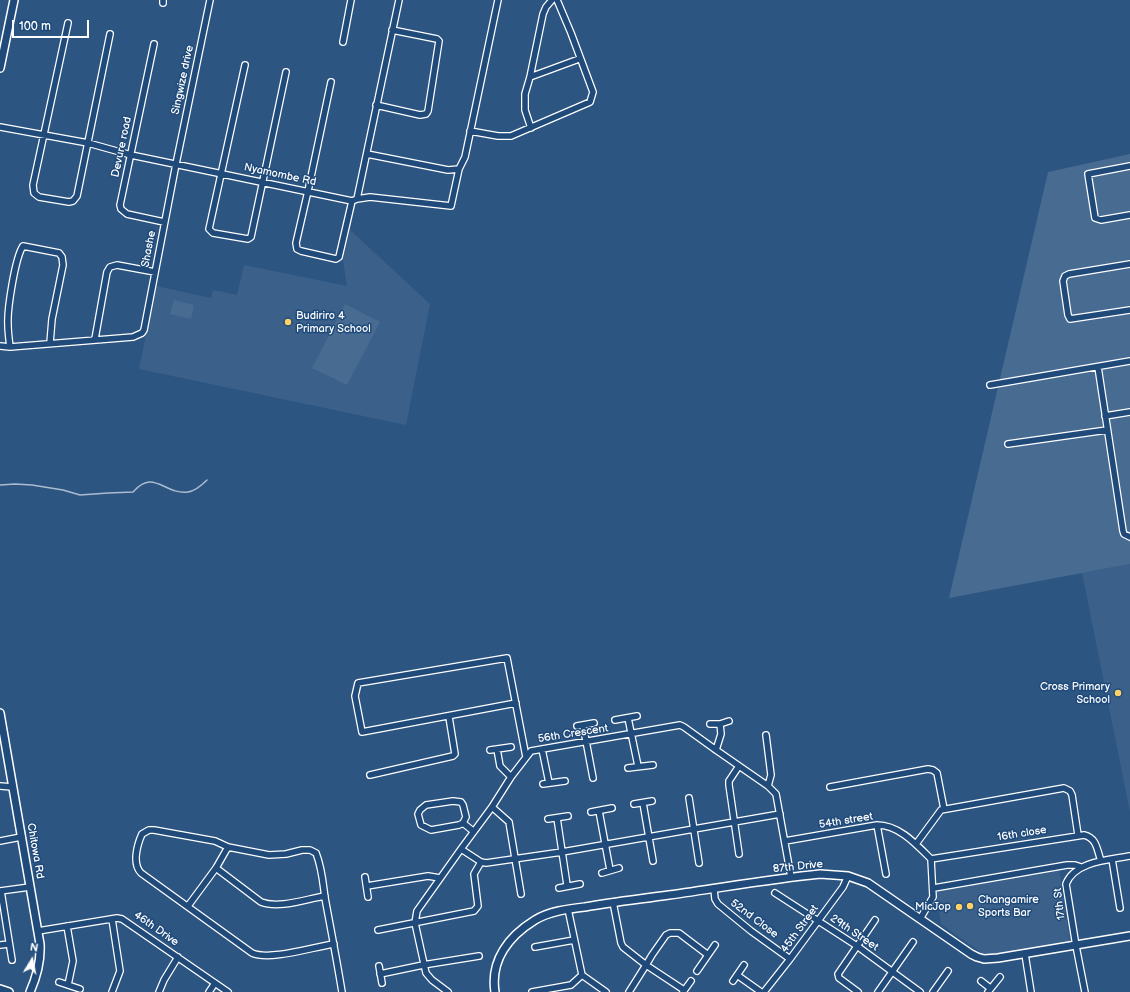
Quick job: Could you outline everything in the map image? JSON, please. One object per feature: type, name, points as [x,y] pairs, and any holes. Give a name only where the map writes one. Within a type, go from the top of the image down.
[{"type":"street","points":[[0,68],[14,0]]},
{"type":"street","name":"Singwize drive","points":[[176,164],[210,0]]},
{"type":"street","points":[[343,42],[350,0]]},
{"type":"street","points":[[331,82],[296,243],[297,249],[301,251],[336,259],[340,256],[367,154],[399,0]]},
{"type":"street","points":[[367,154],[448,170],[459,169],[465,157],[498,0]]},
{"type":"street","points":[[531,128],[524,102],[524,94],[530,77],[543,14],[546,7],[552,0]]},
{"type":"street","points":[[470,131],[505,137],[511,136],[590,102],[592,99],[593,92],[557,0]]},
{"type":"street","points":[[68,23],[33,192],[39,197],[64,202],[73,201],[77,196],[110,34]]},
{"type":"street","points":[[376,105],[420,115],[426,114],[428,111],[439,41],[437,39],[392,30]]},
{"type":"street","name":"Devure road","points":[[154,44],[120,205],[121,209],[127,214],[164,222]]},
{"type":"street","points":[[530,77],[579,59]]},
{"type":"street","points":[[245,65],[220,173],[209,229],[213,233],[248,239],[251,237],[264,182],[286,72]]},
{"type":"street","name":"Nyamombe Rd","points":[[0,127],[88,143],[131,155],[355,200],[370,197],[451,206],[459,169]]},
{"type":"street","name":"Shashe","points":[[96,339],[133,337],[138,336],[144,330],[176,164]]},
{"type":"street","points":[[1130,166],[1088,174],[1095,218],[1101,220],[1130,215]]},
{"type":"street","points":[[10,347],[8,318],[14,278],[23,246],[59,253],[63,259],[52,320],[50,343]]},
{"type":"street","points":[[1130,264],[1069,274],[1065,276],[1063,281],[1068,315],[1070,319],[1130,310]]},
{"type":"street","points":[[0,346],[10,347],[96,339],[107,272],[110,267],[117,265],[155,272]]},
{"type":"street","points":[[990,385],[1130,361]]},
{"type":"street","points":[[1098,367],[1123,531],[1124,534],[1130,537]]},
{"type":"street","points":[[1105,416],[1130,412]]},
{"type":"street","points":[[1008,444],[1107,430]]},
{"type":"street","points":[[516,703],[362,732],[355,696],[358,683],[507,658],[516,703],[526,757]]},
{"type":"street","name":"Chitowa Rd","points":[[0,716],[40,944],[38,971],[30,992]]},
{"type":"street","points":[[615,720],[637,716]]},
{"type":"street","points":[[370,775],[453,756],[455,754],[448,717]]},
{"type":"street","points":[[628,718],[630,734],[638,766]]},
{"type":"street","points":[[710,724],[720,724],[729,721]]},
{"type":"street","points":[[577,726],[594,723]]},
{"type":"street","points":[[716,750],[721,734],[720,724]]},
{"type":"street","points":[[583,725],[593,778]]},
{"type":"street","name":"56th Crescent","points":[[446,991],[428,976],[423,965],[415,923],[416,915],[420,905],[531,751],[680,725],[768,786],[776,795],[792,877]]},
{"type":"street","points":[[766,735],[771,775],[768,786]]},
{"type":"street","points":[[490,750],[511,747]]},
{"type":"street","points":[[497,749],[500,766],[511,777]]},
{"type":"street","points":[[542,749],[546,784],[565,782]]},
{"type":"street","points":[[628,768],[653,765]]},
{"type":"street","points":[[739,766],[729,781],[739,854]]},
{"type":"street","points":[[830,787],[928,769],[937,773],[944,809]]},
{"type":"street","points":[[0,786],[12,787]]},
{"type":"street","points":[[916,844],[939,811],[944,809],[1064,788],[1070,791],[1072,795],[1078,835],[1089,836],[1095,841],[1101,861]]},
{"type":"street","points":[[689,798],[699,863]]},
{"type":"street","points":[[457,801],[461,802],[463,805],[466,817],[463,822],[458,825],[431,830],[421,825],[418,814],[426,805],[457,801]]},
{"type":"street","points":[[634,804],[652,801]]},
{"type":"street","points":[[643,803],[653,861]]},
{"type":"street","points":[[492,807],[509,822],[521,894]]},
{"type":"street","points":[[591,812],[612,808]]},
{"type":"street","points":[[599,811],[610,870]]},
{"type":"street","points":[[461,849],[481,862],[486,863],[605,845],[780,814]]},
{"type":"street","points":[[548,819],[568,816]]},
{"type":"street","points":[[557,818],[567,885]]},
{"type":"street","points":[[463,822],[473,831]]},
{"type":"street","points":[[877,825],[886,874]]},
{"type":"street","name":"54th street","points":[[785,841],[877,825],[890,826],[916,844],[931,859]]},
{"type":"street","points":[[334,944],[273,956],[252,953],[144,876],[137,869],[136,860],[142,834],[149,830],[154,830],[220,842],[228,847],[274,855],[302,850],[310,850],[314,852],[320,861],[325,896],[334,944],[342,992]]},
{"type":"street","name":"16th close","points":[[931,859],[1078,835]]},
{"type":"street","points":[[0,841],[21,838]]},
{"type":"street","points":[[188,906],[216,868],[228,847]]},
{"type":"street","name":"17th St","points":[[1076,946],[1066,884],[1068,880],[1081,867],[1101,861],[1130,856]]},
{"type":"street","points":[[920,919],[933,897],[934,888],[931,859]]},
{"type":"street","points":[[1112,859],[1120,908]]},
{"type":"street","points":[[378,930],[474,911],[478,906],[474,874],[481,862]]},
{"type":"street","points":[[934,888],[1067,865],[1081,867]]},
{"type":"street","points":[[216,868],[261,902],[266,904],[276,905],[325,896]]},
{"type":"street","points":[[602,873],[619,868]]},
{"type":"street","name":"87th Drive","points":[[495,992],[493,981],[494,972],[500,956],[507,944],[519,932],[545,915],[613,902],[820,874],[848,876],[868,883],[977,957],[991,958],[1025,954],[1130,936]]},
{"type":"street","points":[[367,886],[428,876],[440,878]]},
{"type":"street","name":"45th Street","points":[[764,992],[818,921],[843,886],[848,876]]},
{"type":"street","points":[[365,877],[368,897]]},
{"type":"street","points":[[559,888],[567,885],[580,884]]},
{"type":"street","points":[[12,960],[0,891],[30,887]]},
{"type":"street","name":"52nd Close","points":[[714,889],[715,899],[718,904],[751,931],[790,959]]},
{"type":"street","name":"29th Street","points":[[775,893],[857,946],[920,992]]},
{"type":"street","points":[[613,902],[621,943],[627,951],[684,991],[691,982]]},
{"type":"street","points":[[568,910],[582,975],[606,992]]},
{"type":"street","name":"46th Drive","points":[[38,931],[122,918],[228,992]]},
{"type":"street","points":[[112,919],[120,971],[112,992]]},
{"type":"street","points":[[858,992],[840,978],[838,974],[875,920]]},
{"type":"street","points":[[67,926],[73,961],[68,985]]},
{"type":"street","points":[[629,992],[652,955],[666,935],[670,933],[683,936],[708,955]]},
{"type":"street","points":[[535,947],[574,940]]},
{"type":"street","points":[[878,992],[913,942]]},
{"type":"street","points":[[0,945],[9,944]]},
{"type":"street","points":[[697,971],[715,945]]},
{"type":"street","points":[[1076,946],[1085,992]]},
{"type":"street","points":[[1025,954],[1031,992]]},
{"type":"street","points":[[380,974],[479,956]]},
{"type":"street","points":[[159,992],[164,980],[178,957]]},
{"type":"street","points":[[733,981],[744,965]]},
{"type":"street","points":[[379,966],[382,983]]},
{"type":"street","points":[[933,992],[948,971]]},
{"type":"street","points":[[532,992],[571,986],[582,975]]},
{"type":"street","points":[[738,975],[761,992]]},
{"type":"street","points":[[981,982],[989,990],[1000,977]]},
{"type":"street","points":[[59,982],[80,989]]},
{"type":"street","points":[[209,992],[215,983]]},
{"type":"street","points":[[0,989],[9,992]]},
{"type":"shaded area","points":[[1130,154],[1130,564],[949,598],[1048,172]]},
{"type":"shaded area","name":"Budiriro 4 Primary School","points":[[350,230],[430,304],[406,425],[139,369],[156,286],[211,298],[213,290],[237,295],[244,265],[347,286],[343,260]]},
{"type":"shaded area","points":[[174,300],[194,305],[191,319],[170,314]]},
{"type":"shaded area","points":[[345,304],[380,322],[347,385],[312,368]]},
{"type":"shaded area","name":"Cross Primary School","points":[[1130,564],[1130,812],[1082,573]]},
{"type":"shaded area","points":[[1059,869],[1070,941],[986,956],[941,924],[936,891]]},
{"type":"waterway","points":[[0,485],[32,485],[63,490],[80,495],[133,492],[140,485],[147,482],[153,482],[180,492],[188,492],[201,486],[207,480]]},
{"type":"place","name":"Budiriro 4 Primary School","points":[[288,322]]},
{"type":"place","name":"Cross Primary School","points":[[1118,693]]},
{"type":"place","name":"Changamire Sports Bar","points":[[970,906]]},
{"type":"place","name":"MicJop","points":[[959,907]]}]
